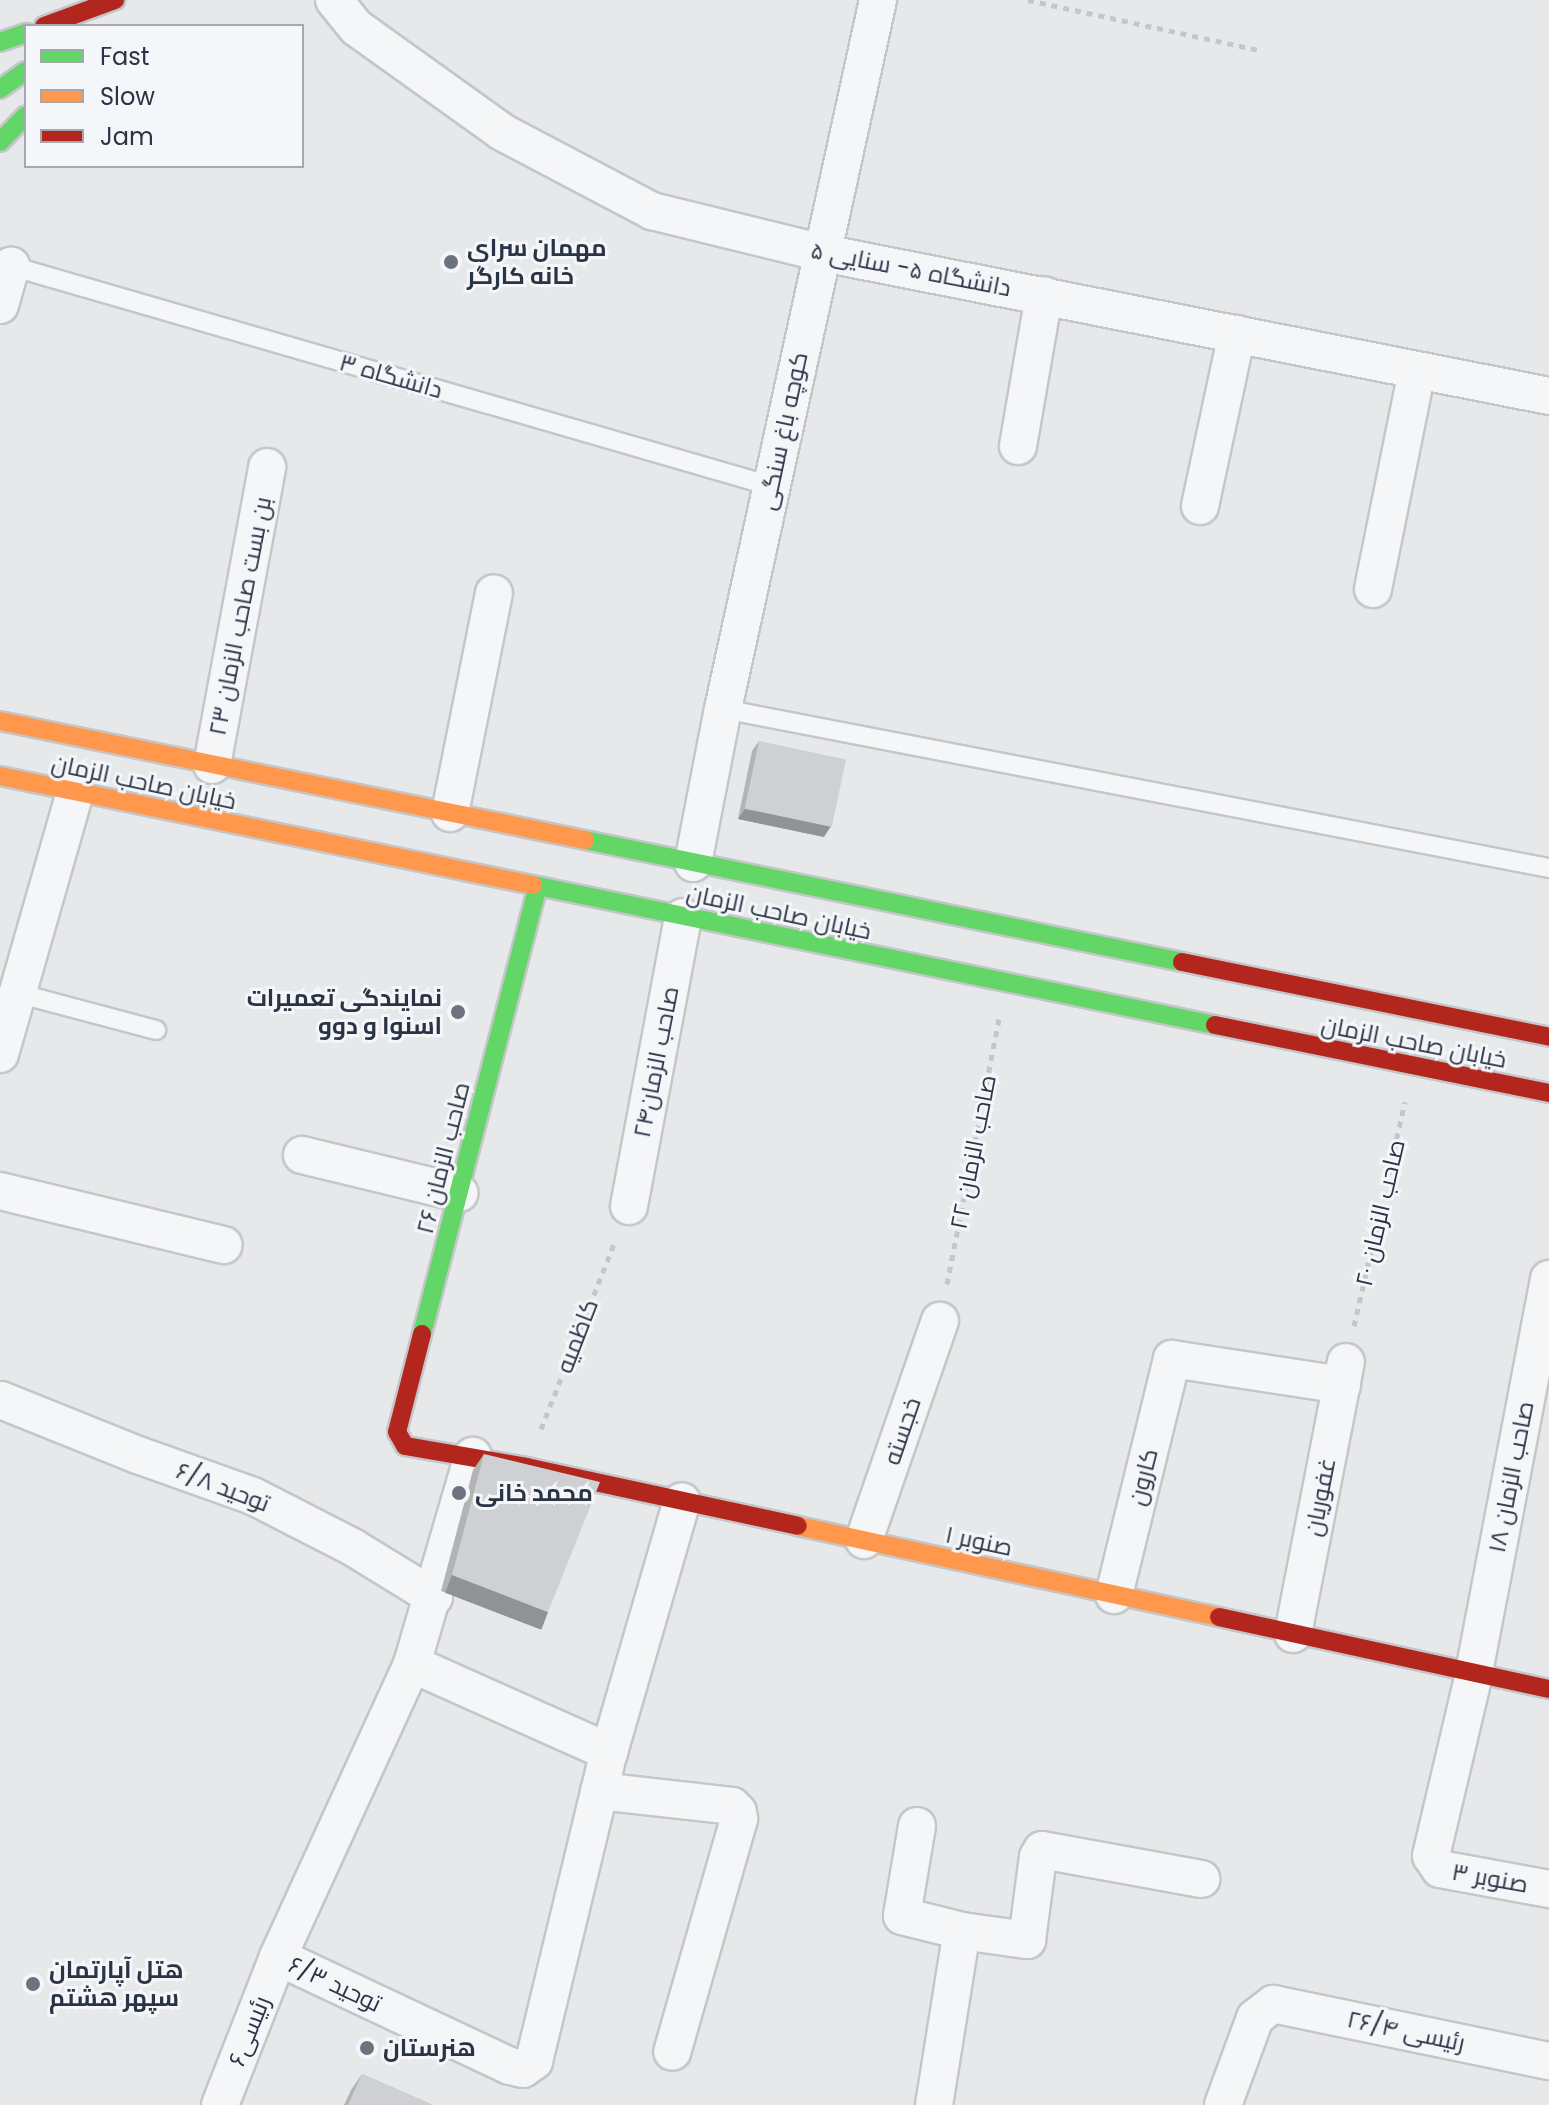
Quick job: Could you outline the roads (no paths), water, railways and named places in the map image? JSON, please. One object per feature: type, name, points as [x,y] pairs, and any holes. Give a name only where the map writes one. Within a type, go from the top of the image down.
[{"type":"main road","points":[[52,24],[116,9],[131,0]]},
{"type":"main road","points":[[94,24],[131,0]]},
{"type":"main road","points":[[0,42],[24,34]]},
{"type":"main road","points":[[0,89],[24,72]]},
{"type":"main road","points":[[0,142],[24,117]]},
{"type":"main road","points":[[0,721],[1549,1037]]},
{"type":"main road","name":"خیابان صاحب الزمان","points":[[0,776],[1549,1093]]},
{"type":"main road","name":"صاحب الزمان ۲۶","points":[[399,1440],[397,1432],[538,887]]},
{"type":"main road","name":"صنوبر ۱","points":[[399,1440],[405,1446],[526,1467],[1549,1689]]},
{"type":"street","name":"دانشگاه ۵- سنایی ۵","points":[[334,0],[357,28],[502,132],[652,211],[823,253],[1549,396]]},
{"type":"street","name":"کوچه باغ سنگی","points":[[693,863],[723,709],[878,0]]},
{"type":"street","points":[[0,305],[11,266]]},
{"type":"street","points":[[1018,446],[1044,295]]},
{"type":"street","points":[[1200,506],[1237,334]]},
{"type":"street","points":[[1373,589],[1417,370]]},
{"type":"street","name":"بن بست صاحب الزمان ۲۳","points":[[212,765],[267,467]]},
{"type":"street","points":[[450,813],[494,593]]},
{"type":"street","points":[[0,1054],[75,793]]},
{"type":"street","name":"صاحب الزمان۲۴","points":[[629,1206],[683,917]]},
{"type":"street","points":[[302,1155],[459,1193]]},
{"type":"street","points":[[0,1191],[224,1245]]},
{"type":"street","name":"صاحب الزمان ۱۸","points":[[1433,1863],[1431,1856],[1474,1674],[1549,1279]]},
{"type":"street","name":"خجسته","points":[[864,1540],[940,1321]]},
{"type":"street","name":"کارون","points":[[1114,1595],[1172,1359],[1344,1373]]},
{"type":"street","name":"غفوریان","points":[[1293,1634],[1344,1373]]},
{"type":"street","name":"توحید ۶/۸","points":[[1,1400],[138,1455],[253,1496],[354,1548],[434,1597]]},
{"type":"street","name":"رئیسی۶","points":[[220,2105],[278,1957],[412,1664],[473,1456]]},
{"type":"street","points":[[672,2052],[739,1819],[738,1812],[732,1806],[599,1791],[682,1501]]},
{"type":"street","points":[[412,1664],[609,1752]]},
{"type":"street","name":"توحید ۶/۳","points":[[278,1957],[510,2066],[523,2069],[534,2061],[599,1791]]},
{"type":"street","points":[[917,1826],[902,1916],[962,1931],[1027,1940],[1038,1857],[1042,1850],[1201,1879]]},
{"type":"street","name":"صنوبر ۳","points":[[1433,1863],[1440,1869],[1549,1889]]},
{"type":"street","points":[[934,2105],[962,1931]]},
{"type":"street","name":"رئیسی ۲۶/۴","points":[[1223,2105],[1255,2018],[1273,2004],[1549,2061]]},
{"type":"lane","name":"دانشگاه ۳","points":[[11,266],[771,486]]},
{"type":"lane","points":[[723,709],[1549,868]]},
{"type":"lane","points":[[17,993],[156,1030]]},
{"type":"place","name":"مهمان سرای خانه کارگر","points":[[451,262]]},
{"type":"place","name":"نمایندگی تعمیرات اسنوا و دوو","points":[[458,1012]]},
{"type":"place","name":"محمد خانی","points":[[459,1493]]},
{"type":"place","name":"هتل آپارتمان سپهر هشتم","points":[[33,1984]]},
{"type":"place","name":"هنرستان","points":[[367,2048]]}]
